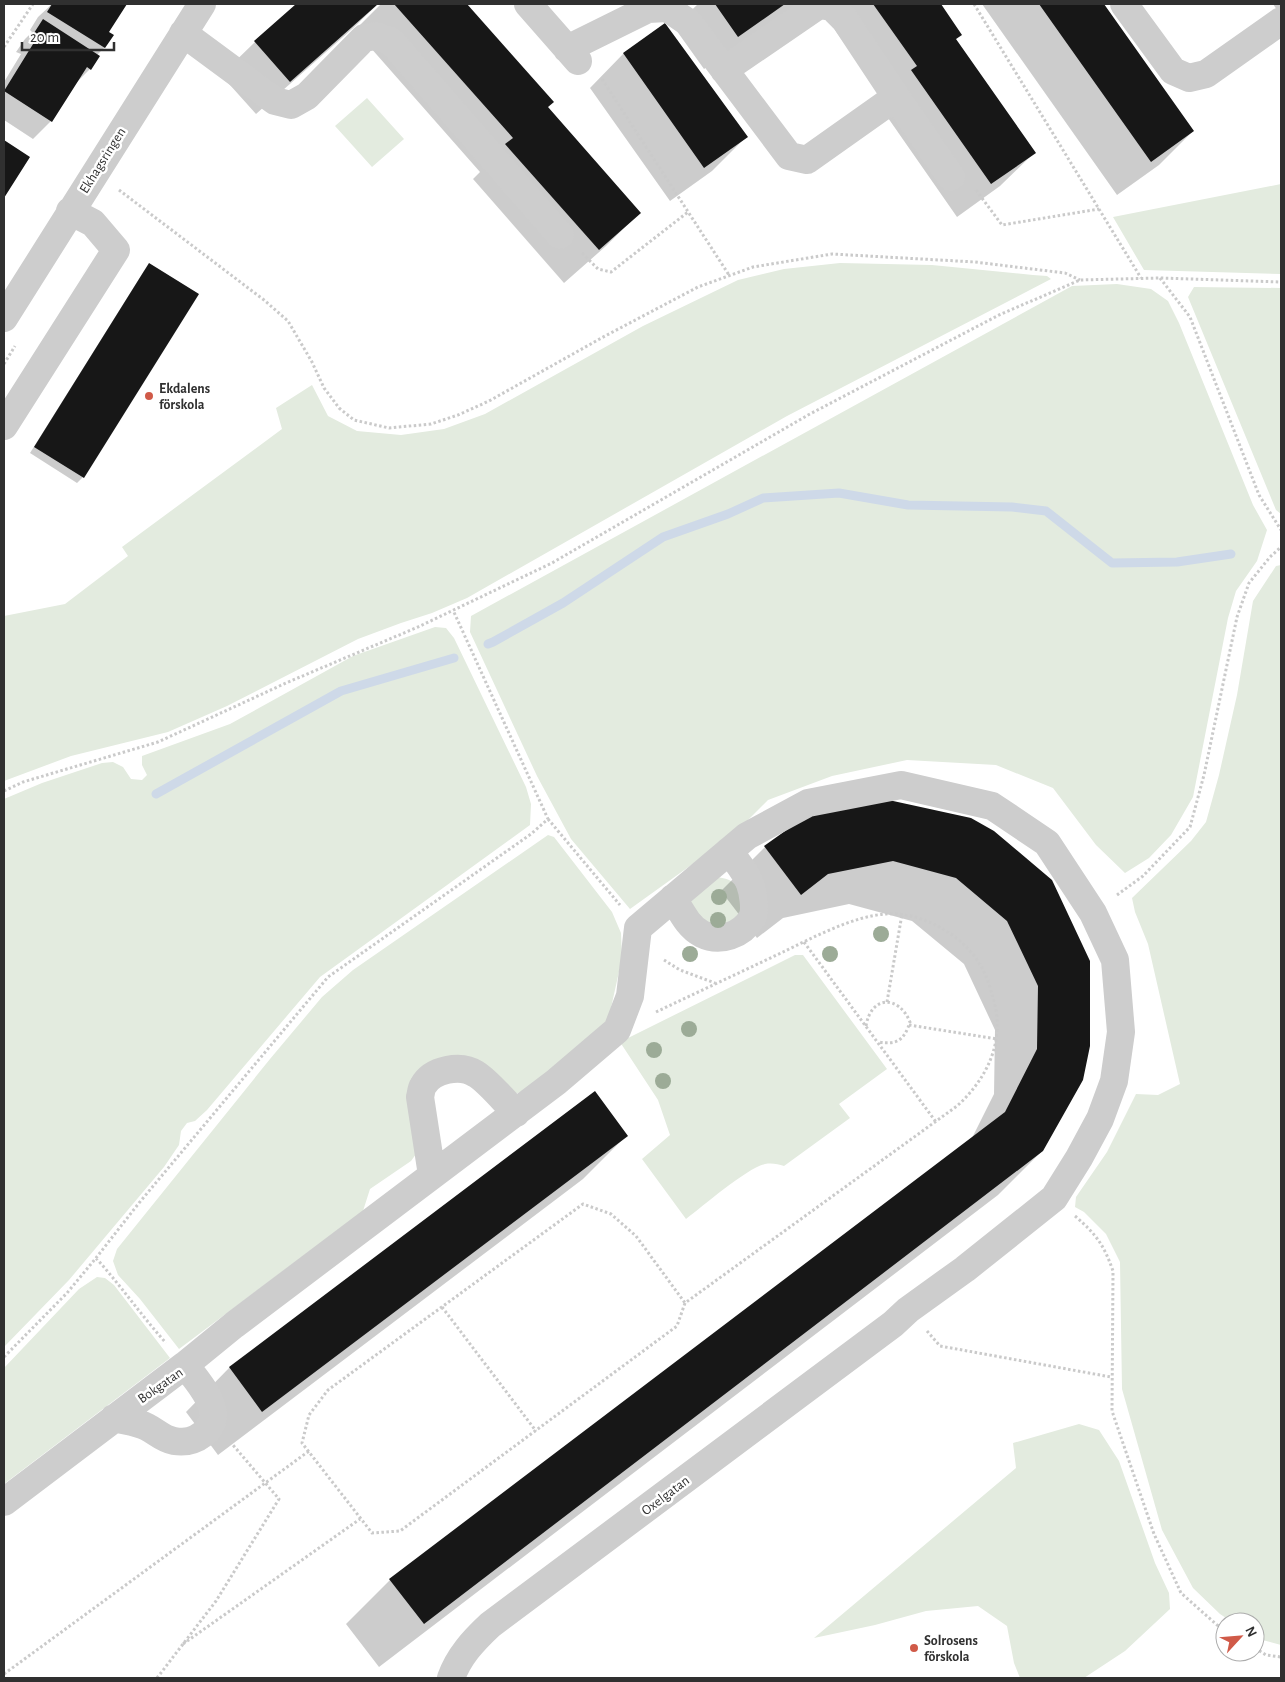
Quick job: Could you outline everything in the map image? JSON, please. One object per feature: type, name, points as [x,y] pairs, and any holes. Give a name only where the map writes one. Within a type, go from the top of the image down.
[{"type":"street","name":"Ekhagsringen","points":[[4,318],[202,4]]},
{"type":"street","points":[[528,4],[572,55],[648,9],[667,8],[689,23],[789,156],[807,160],[896,97]]},
{"type":"street","points":[[1124,4],[1173,71],[1189,78],[1206,74],[1281,21]]},
{"type":"street","points":[[724,70],[819,5],[832,8],[845,20],[951,177]]},
{"type":"street","points":[[183,33],[275,101],[291,105],[307,96],[364,38],[376,36],[391,40],[560,235]]},
{"type":"street","points":[[4,426],[116,250],[93,223],[70,211]]},
{"type":"street","points":[[184,1365],[234,1325],[556,1082],[617,1030],[630,996],[637,933],[673,898],[738,843],[808,803],[901,784],[992,806],[1047,843],[1093,913],[1115,960],[1121,1032],[1114,1081],[1100,1119],[1054,1198]]},
{"type":"street","points":[[673,898],[686,919],[701,934],[712,937],[728,937],[742,930],[753,916],[753,897],[738,843]]},
{"type":"street","points":[[432,1175],[420,1097],[423,1085],[431,1077],[454,1069],[467,1070],[477,1074],[516,1112]]},
{"type":"street","name":"Oxelgatan","points":[[451,1678],[461,1656],[490,1625],[965,1270],[1054,1198]]},
{"type":"street","name":"Bokgatan","points":[[4,1502],[114,1418],[184,1365],[205,1392],[212,1407],[213,1421],[208,1430],[198,1438],[188,1442],[173,1441],[160,1437],[149,1428],[114,1418]]},
{"type":"path","points":[[4,48],[33,4]]},
{"type":"path","points":[[974,4],[1141,278]]},
{"type":"path","points":[[572,55],[595,69],[729,276]]},
{"type":"path","points":[[96,171],[264,300],[288,321],[312,362],[324,388],[339,408],[354,420],[390,428],[431,424],[489,401],[604,336],[698,287],[753,267],[832,254],[975,262],[1065,273],[1080,280]]},
{"type":"path","points":[[951,177],[962,173],[1002,225],[1099,210]]},
{"type":"path","points":[[560,235],[574,244],[598,269],[611,272],[688,212]]},
{"type":"path","points":[[1160,278],[1190,317],[1259,495],[1281,530]]},
{"type":"path","points":[[4,791],[23,782],[158,742],[286,683],[418,627],[552,564],[816,410],[998,315],[1080,280],[1160,278],[1281,282]]},
{"type":"path","points":[[1093,913],[1143,876],[1190,827],[1204,775],[1237,617],[1249,583],[1270,557],[1281,547]]},
{"type":"path","points":[[453,610],[548,819],[637,933],[660,958],[680,970],[716,983]]},
{"type":"path","points":[[4,1357],[67,1293],[139,1203],[328,977],[531,834],[548,819]]},
{"type":"path","points":[[617,1030],[804,942],[846,924],[884,914],[902,914],[921,918],[943,929],[963,944],[979,962],[989,983],[998,1013],[997,1038],[991,1061],[980,1082],[970,1094],[936,1122],[685,1303],[677,1326],[400,1531],[372,1533],[302,1442],[309,1415],[328,1390],[583,1204],[610,1214],[636,1236],[685,1303]]},
{"type":"path","points":[[888,1002],[902,914]]},
{"type":"path","points":[[804,942],[936,1122]]},
{"type":"path","points":[[866,1026],[867,1018],[873,1009],[880,1004],[888,1002],[899,1006],[906,1013],[910,1022],[904,1037],[895,1042],[878,1042]]},
{"type":"path","points":[[909,1025],[997,1038]]},
{"type":"path","points":[[1054,1198],[1091,1230],[1106,1251],[1113,1271],[1114,1296],[1111,1376],[1112,1411],[1154,1534],[1180,1593],[1215,1623]]},
{"type":"path","points":[[96,1258],[184,1365]]},
{"type":"path","points":[[442,1307],[536,1431]]},
{"type":"path","points":[[901,1317],[940,1346],[1111,1376]]},
{"type":"path","points":[[157,1678],[216,1601],[278,1499],[213,1421]]},
{"type":"path","points":[[4,1674],[265,1482],[309,1452]]},
{"type":"path","points":[[181,1646],[360,1519]]},
{"type":"path","points":[[1265,1654],[1281,1657]]},
{"type":"shaded area","points":[[367,98],[404,139],[372,167],[335,126]]},
{"type":"shaded area","points":[[1281,184],[1281,274],[1144,270],[1113,217]]},
{"type":"shaded area","points":[[840,263],[932,265],[1047,276],[1051,279],[787,416],[467,598],[432,613],[358,639],[227,706],[168,732],[71,756],[4,781],[4,616],[65,604],[128,556],[122,547],[282,429],[276,408],[312,385],[328,416],[357,431],[401,435],[444,429],[485,414],[643,326],[738,280],[784,269]]},
{"type":"shaded area","points":[[1117,284],[1151,289],[1168,301],[1179,323],[1253,505],[1267,530],[1257,561],[1236,591],[1228,618],[1193,797],[1171,835],[1149,858],[1125,873],[1096,845],[1053,788],[996,765],[907,760],[832,776],[768,800],[733,835],[630,909],[571,839],[537,776],[470,632],[471,616],[1072,286]]},
{"type":"shaded area","points":[[1194,287],[1281,288],[1281,514],[1276,510],[1188,297]]},
{"type":"shaded area","points":[[1281,565],[1281,1645],[1265,1641],[1265,1612],[1218,1612],[1193,1588],[1162,1530],[1122,1389],[1120,1262],[1106,1234],[1084,1212],[1075,1207],[1076,1197],[1107,1152],[1136,1094],[1158,1095],[1180,1084],[1148,944],[1135,912],[1132,898],[1191,841],[1206,822],[1237,695],[1253,601],[1276,566]]},
{"type":"shaded area","points":[[435,627],[446,628],[454,638],[526,787],[531,804],[530,825],[320,977],[207,1110],[195,1121],[187,1123],[181,1131],[179,1145],[164,1167],[69,1280],[4,1347],[4,799],[42,783],[102,763],[113,762],[123,767],[131,779],[142,780],[147,775],[142,765],[142,756],[230,724],[353,656]]},
{"type":"shaded area","points":[[548,835],[554,837],[612,912],[621,933],[622,958],[609,1017],[600,1033],[529,1088],[518,1093],[510,1093],[435,1060],[419,1150],[411,1161],[370,1189],[363,1211],[179,1349],[140,1299],[118,1275],[113,1261],[117,1249],[322,997],[353,970]]},
{"type":"shaded area","points":[[714,877],[729,880],[736,886],[739,891],[743,911],[733,924],[710,928],[694,913],[691,900],[701,887]]},
{"type":"shaded area","points":[[795,955],[803,955],[887,1069],[839,1104],[850,1118],[784,1166],[765,1164],[747,1172],[686,1219],[642,1159],[670,1135],[658,1100],[620,1042]]},
{"type":"shaded area","points":[[97,1277],[105,1278],[114,1285],[170,1358],[4,1484],[4,1368],[79,1289]]},
{"type":"shaded area","points":[[1079,1424],[1099,1430],[1119,1461],[1155,1563],[1169,1593],[1170,1609],[1125,1651],[1084,1678],[1020,1678],[1014,1663],[1007,1626],[978,1606],[926,1611],[875,1625],[814,1638],[1016,1468],[1013,1443]]},
{"type":"building","points":[[52,4],[127,4],[109,32],[114,35],[105,48],[47,12]]},
{"type":"building","points":[[296,4],[378,4],[290,82],[254,41]]},
{"type":"building","points":[[394,4],[467,4],[554,102],[548,107],[641,213],[599,250],[505,144],[513,138]]},
{"type":"building","points":[[715,4],[785,4],[738,37]]},
{"type":"building","points":[[873,4],[941,4],[962,35],[956,39],[1036,153],[991,184],[911,70],[917,66]]},
{"type":"building","points":[[1039,4],[1104,4],[1194,131],[1151,162]]},
{"type":"building","points":[[43,19],[100,56],[91,70],[87,67],[52,122],[4,91],[38,36],[34,33]]},
{"type":"building","points":[[665,23],[748,137],[704,168],[623,53]]},
{"type":"building","points":[[4,140],[30,157],[4,198]]},
{"type":"building","points":[[149,263],[199,294],[84,478],[34,447]]},
{"type":"building","points":[[884,799],[971,818],[994,831],[1052,880],[1090,961],[1090,1046],[1083,1080],[1043,1151],[424,1624],[389,1579],[1005,1112],[1037,1049],[1038,986],[1007,921],[956,878],[893,861],[828,874],[801,895],[764,846],[809,814]]},
{"type":"building","points":[[595,1091],[628,1136],[262,1412],[229,1367]]},
{"type":"waterway","points":[[488,644],[563,603],[663,537],[728,514],[763,498],[839,493],[908,505],[1012,507],[1046,511],[1112,563],[1177,562],[1231,554]]},
{"type":"waterway","points":[[156,794],[341,691],[454,658]]},
{"type":"place","name":"Ekdalens förskola","points":[[149,396]]},
{"type":"place","name":"Solrosens förskola","points":[[914,1648]]}]
